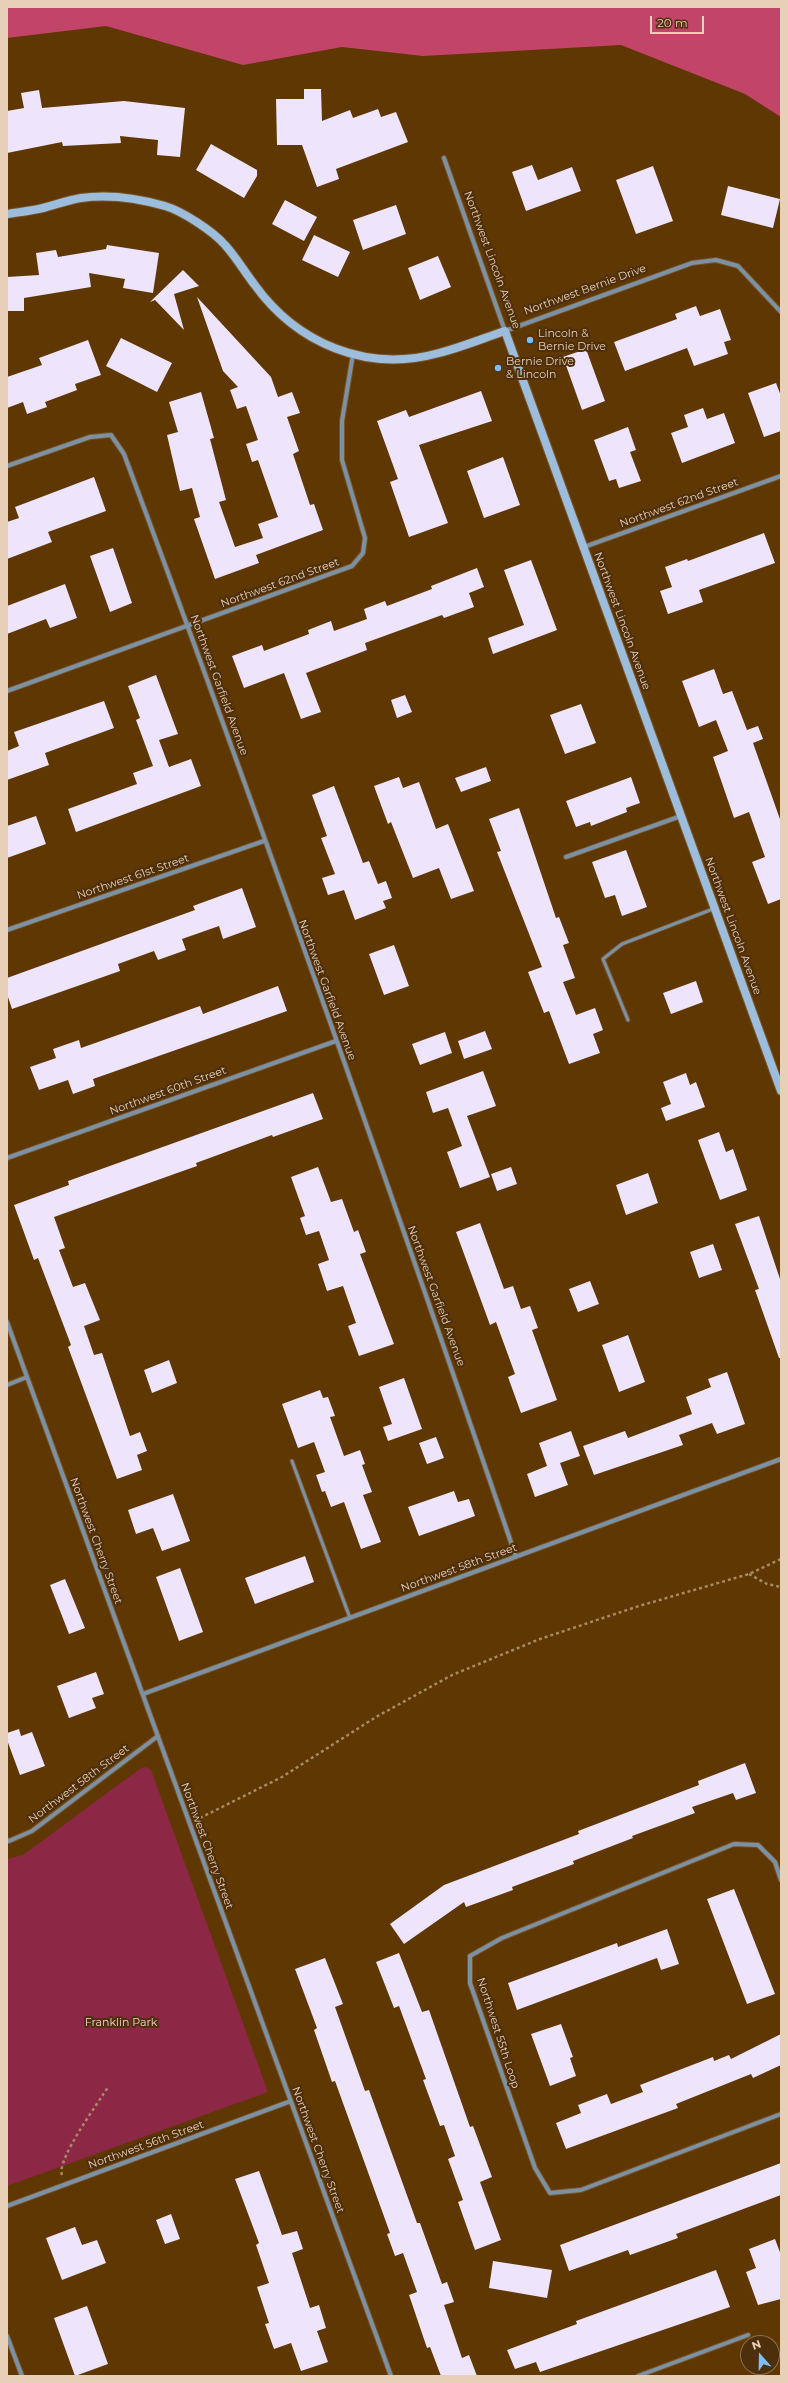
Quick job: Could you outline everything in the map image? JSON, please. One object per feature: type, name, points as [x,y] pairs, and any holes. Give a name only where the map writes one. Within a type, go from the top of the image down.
[{"type":"street","name":"Northwest Lincoln Avenue","points":[[444,158],[583,548],[781,1091]]},
{"type":"street","name":"Northwest Bernie Drive","points":[[7,214],[41,208],[80,198],[106,196],[137,198],[166,206],[192,219],[224,244],[263,297],[284,319],[326,346],[353,354],[384,360],[439,354],[692,262],[716,260],[738,266],[781,312]]},
{"type":"street","name":"Northwest 62nd Street","points":[[7,691],[352,566],[363,553],[365,538],[342,460],[342,421],[353,354]]},
{"type":"street","name":"Northwest Garfield Avenue","points":[[7,466],[90,437],[111,435],[124,454],[188,626],[336,1041],[516,1557]]},
{"type":"street","name":"Northwest 62nd Street","points":[[583,548],[781,476]]},
{"type":"street","points":[[566,857],[682,816]]},
{"type":"street","name":"Northwest 61st Street","points":[[7,930],[264,841]]},
{"type":"street","name":"Northwest 60th Street","points":[[7,1158],[336,1041]]},
{"type":"street","name":"Northwest Cherry Street","points":[[7,1322],[390,2376]]},
{"type":"street","points":[[7,1385],[27,1378]]},
{"type":"street","name":"Northwest 58th Street","points":[[143,1694],[781,1459]]},
{"type":"street","name":"Northwest 58th Street","points":[[8,1841],[32,1831],[158,1736]]},
{"type":"street","name":"Northwest 55th Loop","points":[[781,1880],[775,1862],[758,1845],[734,1844],[496,1942],[470,1956],[470,1982],[535,2168],[550,2192],[581,2190],[781,2114]]},
{"type":"street","name":"Northwest 56th Street","points":[[7,2206],[291,2101]]},
{"type":"street","points":[[7,2336],[22,2376]]},
{"type":"street","points":[[638,2376],[740,2338]]},
{"type":"lane","points":[[628,1020],[603,959],[622,944],[715,908]]},
{"type":"lane","points":[[292,1461],[350,1618]]},
{"type":"path","points":[[189,1823],[282,1777],[376,1717],[452,1675],[540,1639],[640,1606],[749,1574],[781,1559]]},
{"type":"path","points":[[749,1574],[768,1584],[781,1587]]},
{"type":"path","points":[[66,2185],[60,2172],[66,2153],[108,2087]]},
{"type":"green space","name":"Franklin Park","points":[[146,1767],[151,1770],[268,2092],[7,2186],[7,1859],[23,1855],[141,1768]]},
{"type":"shaded area","points":[[7,7],[781,7],[781,117],[745,94],[621,45],[423,56],[342,47],[243,65],[106,26],[7,38]]},
{"type":"building","points":[[304,89],[321,89],[322,121],[350,110],[353,118],[378,109],[381,117],[396,112],[408,142],[336,169],[339,179],[317,187],[302,145],[277,145],[276,99],[304,99]]},
{"type":"building","points":[[39,90],[42,108],[124,101],[185,108],[180,157],[157,155],[158,140],[120,136],[121,143],[63,146],[62,142],[7,153],[7,111],[24,108],[21,93]]},
{"type":"building","points":[[211,144],[257,170],[257,176],[244,198],[196,170]]},
{"type":"building","points":[[532,165],[538,180],[572,167],[581,191],[526,211],[512,172]]},
{"type":"building","points":[[653,166],[673,221],[636,234],[616,180]]},
{"type":"building","points":[[728,186],[780,199],[773,228],[721,215]]},
{"type":"building","points":[[285,200],[317,217],[304,241],[272,224]]},
{"type":"building","points":[[396,205],[406,234],[363,250],[353,220]]},
{"type":"building","points":[[314,235],[350,252],[338,277],[302,260]]},
{"type":"building","points":[[107,245],[159,253],[153,293],[123,288],[125,279],[89,273],[91,287],[24,298],[24,311],[7,311],[7,277],[39,275],[36,253],[56,250],[58,257],[106,249]]},
{"type":"building","points":[[438,256],[451,287],[420,300],[408,268]]},
{"type":"building","points":[[183,270],[199,286],[174,294],[184,330],[155,300],[150,302]]},
{"type":"building","points":[[197,297],[271,377],[278,397],[292,392],[300,413],[287,417],[299,451],[293,454],[310,505],[314,504],[323,530],[256,555],[259,563],[215,579],[194,519],[200,517],[192,488],[180,491],[167,435],[178,432],[169,402],[201,392],[214,438],[210,439],[226,500],[219,502],[235,547],[263,538],[258,524],[278,517],[258,460],[252,462],[246,444],[258,440],[246,406],[237,409],[230,390],[238,387],[223,371]]},
{"type":"building","points":[[696,306],[700,316],[720,309],[731,340],[724,342],[728,354],[694,366],[687,348],[625,371],[614,342],[677,319],[675,314]]},
{"type":"building","points":[[121,338],[172,363],[157,392],[106,366]]},
{"type":"building","points":[[88,340],[101,375],[75,384],[77,390],[45,402],[47,407],[27,414],[23,402],[7,408],[7,377],[42,365],[39,358]]},
{"type":"building","points":[[586,349],[605,401],[582,410],[563,357]]},
{"type":"building","points":[[776,383],[781,396],[781,431],[764,437],[748,393]]},
{"type":"building","points":[[481,391],[492,421],[419,445],[448,523],[409,537],[390,482],[398,479],[377,421],[406,410],[409,417]]},
{"type":"building","points":[[703,408],[707,419],[724,413],[735,443],[682,463],[671,433],[688,427],[684,415]]},
{"type":"building","points":[[628,427],[636,450],[630,452],[641,481],[619,488],[616,479],[609,481],[594,440]]},
{"type":"building","points":[[503,457],[520,505],[484,518],[467,471]]},
{"type":"building","points":[[94,477],[106,511],[48,532],[52,542],[7,559],[7,522],[19,518],[15,507]]},
{"type":"building","points":[[764,533],[775,563],[699,590],[703,602],[668,614],[660,591],[672,587],[665,567],[687,559],[688,561]]},
{"type":"building","points":[[113,548],[132,603],[110,612],[90,556]]},
{"type":"building","points":[[531,560],[557,630],[493,654],[488,638],[524,625],[504,570]]},
{"type":"building","points":[[477,568],[484,587],[469,593],[474,607],[444,618],[442,615],[365,643],[367,650],[306,673],[321,712],[301,719],[284,673],[244,688],[232,656],[262,645],[264,651],[309,634],[308,630],[331,621],[334,631],[367,619],[364,609],[385,601],[387,606],[432,589],[431,586]]},
{"type":"building","points":[[65,584],[77,618],[50,628],[46,619],[7,634],[7,606]]},
{"type":"building","points":[[714,669],[723,694],[732,691],[747,730],[758,726],[763,739],[753,743],[781,822],[781,899],[768,904],[752,862],[765,857],[749,812],[734,818],[713,757],[728,751],[716,720],[699,727],[682,681]]},
{"type":"building","points":[[156,675],[178,734],[159,740],[169,767],[191,759],[201,786],[76,832],[68,809],[137,784],[133,773],[153,766],[136,720],[140,718],[128,686]]},
{"type":"building","points":[[405,695],[412,712],[397,718],[391,700]]},
{"type":"building","points":[[104,701],[114,728],[45,753],[49,765],[7,780],[7,751],[19,746],[14,732]]},
{"type":"building","points":[[581,704],[596,743],[565,754],[550,715]]},
{"type":"building","points":[[486,767],[491,781],[461,792],[455,778]]},
{"type":"building","points":[[399,777],[403,788],[419,782],[436,829],[448,824],[474,891],[451,899],[439,868],[413,878],[391,822],[388,824],[374,786]]},
{"type":"building","points":[[631,777],[640,803],[626,808],[627,812],[591,826],[590,822],[576,827],[566,801]]},
{"type":"building","points":[[334,786],[363,863],[369,861],[378,884],[386,881],[392,898],[383,901],[386,908],[355,920],[344,890],[328,895],[322,878],[335,874],[321,838],[327,836],[312,795]]},
{"type":"building","points":[[519,808],[556,918],[559,917],[569,943],[563,945],[575,978],[563,982],[576,1015],[595,1008],[603,1030],[593,1034],[600,1053],[569,1064],[549,1011],[544,1013],[528,972],[542,967],[497,852],[501,851],[489,819]]},
{"type":"building","points":[[36,816],[46,844],[7,858],[7,826]]},
{"type":"building","points":[[626,850],[647,907],[622,916],[615,895],[605,898],[592,862]]},
{"type":"building","points":[[242,888],[256,927],[223,939],[219,926],[182,939],[186,950],[158,960],[154,951],[118,964],[120,971],[12,1009],[7,994],[7,978],[195,910],[193,906]]},
{"type":"building","points":[[394,945],[409,986],[384,995],[369,954]]},
{"type":"building","points":[[696,981],[703,1002],[671,1014],[663,993]]},
{"type":"building","points":[[278,986],[287,1011],[93,1079],[95,1086],[73,1094],[68,1080],[39,1090],[30,1067],[56,1058],[53,1049],[79,1040],[81,1048],[200,1006],[203,1014]]},
{"type":"building","points":[[485,1031],[492,1049],[464,1059],[458,1041]]},
{"type":"building","points":[[445,1032],[452,1053],[420,1065],[412,1044]]},
{"type":"building","points":[[483,1071],[496,1106],[467,1116],[490,1177],[460,1188],[447,1152],[462,1146],[448,1108],[433,1113],[426,1092]]},
{"type":"building","points":[[686,1073],[690,1085],[696,1082],[705,1107],[666,1121],[661,1108],[671,1104],[663,1082]]},
{"type":"building","points":[[313,1093],[323,1119],[273,1137],[272,1135],[196,1163],[197,1166],[54,1217],[65,1248],[59,1250],[73,1287],[85,1283],[100,1320],[84,1326],[94,1355],[102,1353],[130,1436],[140,1432],[147,1451],[137,1455],[142,1470],[117,1479],[68,1347],[71,1345],[38,1258],[34,1260],[14,1205],[69,1185],[68,1181]]},
{"type":"building","points":[[719,1132],[726,1152],[733,1149],[747,1190],[720,1200],[698,1140]]},
{"type":"building","points":[[318,1167],[331,1202],[342,1199],[354,1232],[358,1230],[366,1252],[360,1254],[394,1344],[359,1356],[348,1326],[356,1323],[343,1286],[327,1291],[318,1264],[329,1260],[319,1231],[306,1235],[300,1218],[305,1216],[291,1177]]},
{"type":"building","points":[[511,1167],[517,1184],[497,1191],[491,1174]]},
{"type":"building","points":[[648,1173],[658,1203],[626,1215],[616,1185]]},
{"type":"building","points":[[759,1216],[781,1282],[781,1358],[779,1358],[755,1290],[759,1289],[735,1224]]},
{"type":"building","points":[[480,1223],[504,1289],[513,1286],[521,1309],[530,1306],[538,1328],[532,1330],[557,1400],[521,1413],[508,1377],[515,1374],[496,1322],[490,1325],[456,1232]]},
{"type":"building","points":[[713,1244],[722,1270],[699,1278],[690,1252]]},
{"type":"building","points":[[590,1281],[599,1304],[578,1312],[569,1289]]},
{"type":"building","points":[[628,1335],[645,1382],[619,1392],[602,1345]]},
{"type":"building","points":[[169,1360],[177,1383],[152,1393],[144,1370]]},
{"type":"building","points":[[727,1372],[745,1424],[717,1434],[712,1423],[679,1435],[683,1445],[594,1475],[583,1446],[625,1431],[628,1438],[692,1414],[686,1397],[711,1387],[708,1379]]},
{"type":"building","points":[[404,1378],[422,1429],[388,1441],[383,1427],[392,1424],[379,1387]]},
{"type":"building","points":[[320,1390],[323,1398],[328,1397],[335,1416],[330,1417],[344,1456],[360,1450],[365,1464],[362,1465],[372,1492],[363,1495],[381,1542],[361,1549],[344,1502],[331,1507],[325,1491],[322,1492],[316,1475],[325,1472],[314,1442],[298,1448],[282,1404]]},
{"type":"building","points":[[571,1431],[580,1456],[560,1463],[568,1485],[535,1497],[527,1474],[547,1466],[539,1443]]},
{"type":"building","points":[[436,1437],[444,1458],[427,1464],[419,1443]]},
{"type":"building","points":[[454,1491],[458,1502],[469,1499],[475,1516],[419,1536],[408,1507]]},
{"type":"building","points":[[173,1494],[190,1541],[162,1551],[153,1528],[136,1534],[128,1510]]},
{"type":"building","points":[[305,1556],[314,1582],[255,1604],[245,1578]]},
{"type":"building","points":[[180,1568],[203,1632],[179,1641],[156,1577]]},
{"type":"building","points":[[65,1579],[85,1628],[69,1634],[50,1585]]},
{"type":"building","points":[[96,1672],[104,1694],[92,1698],[96,1708],[69,1718],[57,1686]]},
{"type":"building","points":[[19,1729],[21,1736],[32,1732],[45,1766],[20,1775],[7,1740],[7,1733]]},
{"type":"building","points":[[745,1763],[756,1793],[736,1800],[733,1793],[692,1807],[695,1813],[632,1836],[633,1838],[573,1861],[574,1864],[512,1887],[513,1890],[466,1907],[464,1902],[404,1944],[390,1924],[444,1885],[579,1834],[578,1831],[699,1785],[698,1781]]},
{"type":"building","points":[[734,1889],[775,1994],[747,2004],[707,1899]]},
{"type":"building","points":[[667,1929],[679,1964],[661,1970],[657,1958],[517,2010],[508,1983],[617,1943],[618,1947]]},
{"type":"building","points":[[399,1953],[422,2012],[429,2010],[470,2127],[473,2126],[492,2177],[480,2182],[501,2240],[475,2250],[458,2202],[463,2200],[448,2159],[455,2156],[444,2125],[440,2126],[423,2080],[426,2079],[399,2006],[394,2008],[376,1962]]},
{"type":"building","points":[[325,1958],[343,2004],[335,2007],[365,2091],[369,2090],[417,2223],[420,2223],[442,2284],[447,2282],[454,2302],[444,2305],[462,2358],[469,2355],[477,2376],[441,2376],[430,2347],[427,2348],[409,2295],[417,2292],[403,2253],[395,2256],[387,2234],[390,2233],[335,2081],[332,2082],[314,2030],[317,2028],[295,1969]]},
{"type":"building","points":[[561,2024],[573,2057],[570,2058],[576,2076],[550,2086],[531,2034]]},
{"type":"building","points":[[781,2034],[781,2065],[753,2078],[751,2074],[676,2104],[678,2108],[566,2149],[556,2123],[581,2113],[578,2105],[607,2094],[611,2104],[643,2092],[640,2085],[713,2057],[714,2061],[729,2055],[731,2059]]},
{"type":"building","points":[[781,2163],[781,2195],[676,2234],[678,2238],[630,2255],[628,2250],[569,2271],[560,2245]]},
{"type":"building","points":[[259,2171],[282,2235],[297,2231],[303,2249],[292,2253],[310,2308],[319,2305],[326,2328],[317,2331],[328,2362],[301,2371],[291,2343],[274,2349],[265,2324],[269,2323],[257,2287],[269,2283],[256,2245],[259,2243],[235,2179]]},
{"type":"building","points":[[171,2214],[180,2239],[165,2244],[156,2220]]},
{"type":"building","points":[[75,2227],[82,2245],[97,2240],[106,2263],[62,2280],[46,2238]]},
{"type":"building","points":[[775,2239],[781,2255],[781,2299],[758,2305],[746,2272],[756,2268],[749,2249]]},
{"type":"building","points":[[493,2261],[552,2270],[547,2298],[489,2288]]},
{"type":"building","points":[[716,2270],[730,2307],[540,2372],[536,2362],[515,2369],[507,2350],[577,2324],[576,2321]]},
{"type":"building","points":[[87,2306],[108,2364],[75,2376],[54,2318]]},
{"type":"place","name":"Lincoln & Bernie Drive","points":[[530,340]]},
{"type":"place","name":"Bernie Drive & Lincoln","points":[[498,368]]}]
